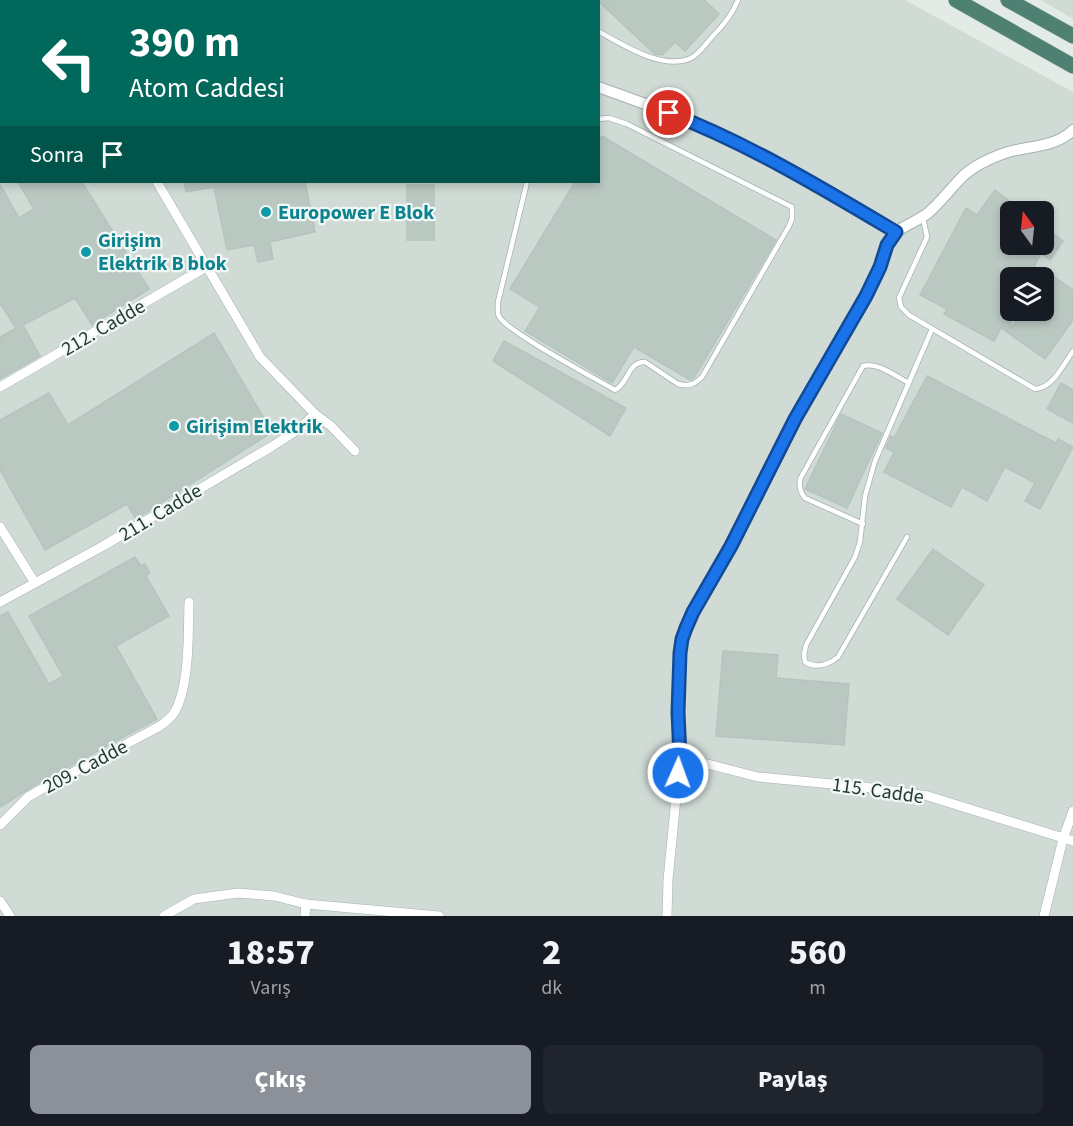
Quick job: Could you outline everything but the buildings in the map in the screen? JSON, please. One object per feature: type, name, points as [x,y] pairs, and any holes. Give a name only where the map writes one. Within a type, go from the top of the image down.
[{"type":"highway","points":[[956,0],[1073,66]]},
{"type":"highway","points":[[1008,0],[1073,36]]},
{"type":"street","points":[[600,88],[684,119],[741,144],[795,172],[896,232]]},
{"type":"street","points":[[667,916],[667,887],[680,757],[678,712],[680,653],[682,639],[693,612],[731,546],[795,419],[866,296],[880,267],[887,245],[896,232],[922,217],[965,174],[977,166],[1008,152],[1054,142],[1072,135]]},
{"type":"street","points":[[158,183],[260,357],[315,414],[331,426],[355,451]]},
{"type":"street","name":"212. Cadde","points":[[0,387],[206,267]]},
{"type":"street","name":"211. Cadde","points":[[0,602],[103,546],[271,447],[299,429],[315,414]]},
{"type":"street","points":[[0,527],[34,583]]},
{"type":"street","name":"209. Cadde","points":[[0,825],[28,797],[160,726],[174,713],[184,685],[189,602]]},
{"type":"street","name":"115. Cadde","points":[[680,757],[758,777],[864,787],[928,796],[1073,842]]},
{"type":"street","points":[[1044,916],[1063,838],[1073,812]]},
{"type":"street","points":[[164,916],[194,899],[238,893],[274,896],[306,904],[439,916]]},
{"type":"street","points":[[0,901],[9,916]]},
{"type":"street","points":[[305,916],[306,904]]},
{"type":"lane","points":[[600,33],[655,59],[681,60],[698,53],[715,34],[738,0]]},
{"type":"lane","points":[[527,183],[498,302],[499,316],[503,323],[615,390],[620,387],[636,363],[640,362],[645,362],[678,384],[683,386],[695,384],[702,377],[789,226],[792,219],[792,207],[627,124],[609,118],[600,119]]},
{"type":"lane","points":[[922,217],[927,237],[899,298],[901,307],[909,315],[1035,389],[1043,389],[1050,384],[1073,351]]},
{"type":"lane","points":[[907,537],[838,657],[830,663],[812,666],[805,662],[806,645],[855,557],[860,542],[866,496],[875,461],[932,329]]},
{"type":"lane","points":[[862,524],[805,498],[801,494],[800,479],[863,366],[871,364],[880,367],[909,383]]},
{"type":"shaded area","points":[[600,0],[905,0],[1073,92],[1073,916],[0,916],[0,183],[600,183]]},
{"type":"shaded area","points":[[1041,0],[1073,0],[1073,19]]},
{"type":"place","name":"Europower E Blok","points":[[266,212]]},
{"type":"place","name":"Girişim Elektrik B blok","points":[[86,252]]},
{"type":"place","name":"Girişim Elektrik","points":[[174,426]]},
{"type":"route","points":[[669,113],[741,144],[795,172],[896,232],[887,245],[880,267],[866,296],[795,419],[731,546],[686,628],[680,653],[678,773]]}]
